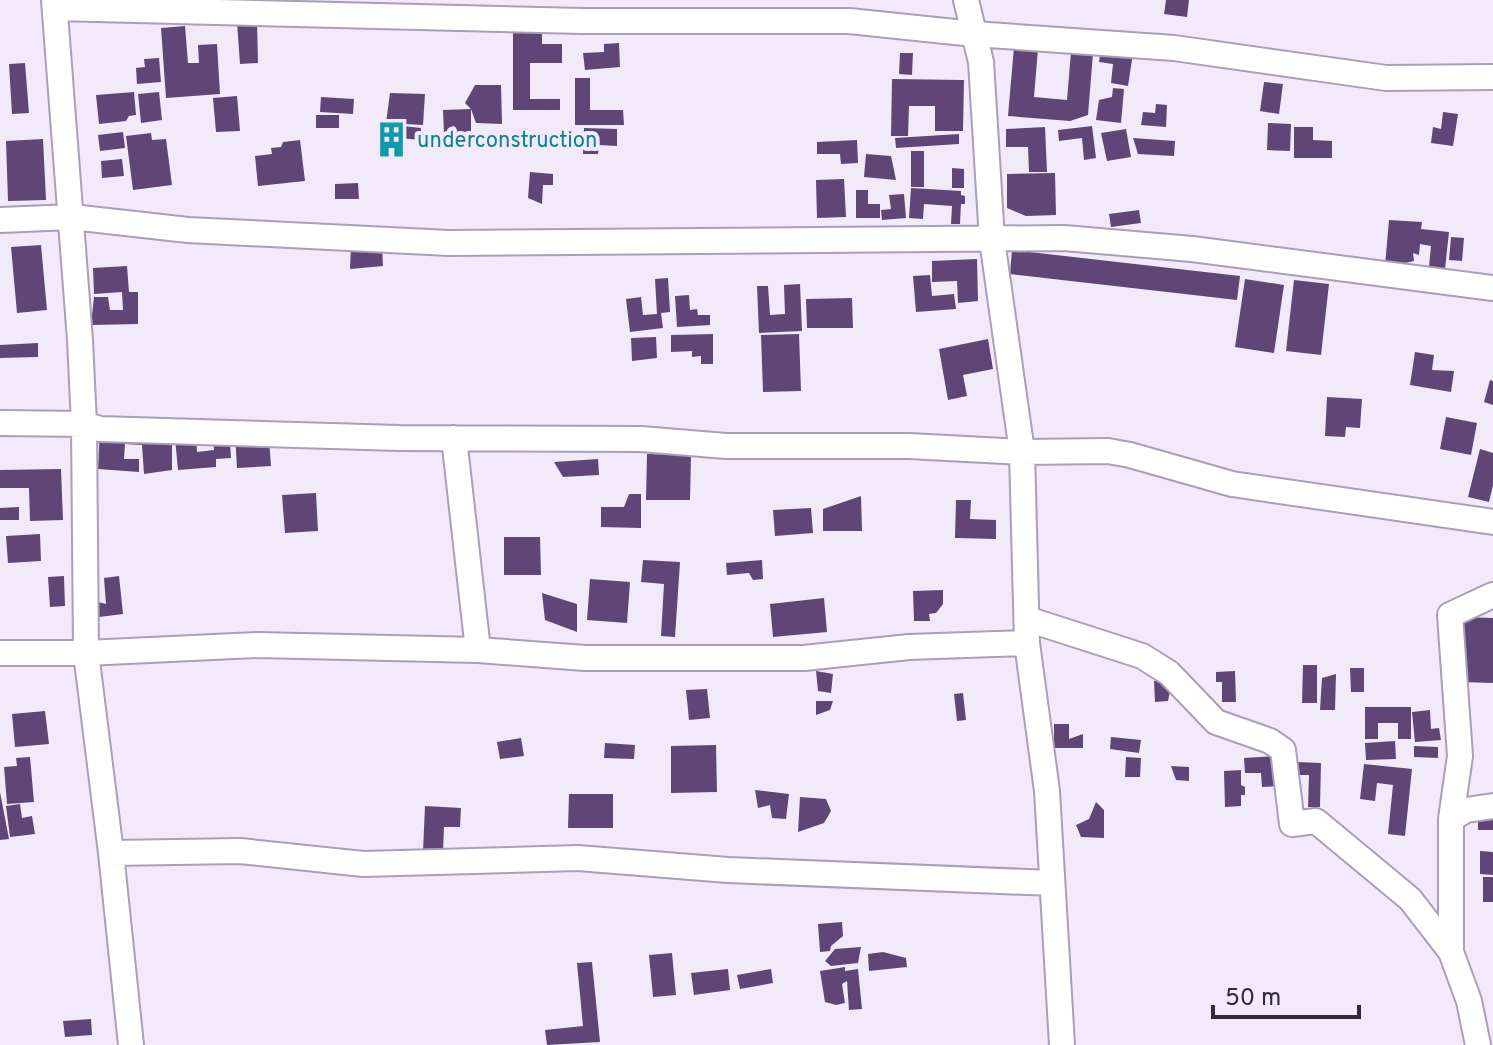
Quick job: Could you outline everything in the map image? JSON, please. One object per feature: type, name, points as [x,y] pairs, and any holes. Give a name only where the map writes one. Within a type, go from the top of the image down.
[{"type":"street","points":[[966,0],[981,62],[992,240],[1022,452],[1027,631],[1047,791],[1062,1045]]},
{"type":"street","points":[[131,1045],[86,653],[84,424],[72,217],[54,4],[569,21],[849,21],[974,34],[1174,48],[1386,78],[1493,77]]},
{"type":"street","points":[[0,220],[72,217],[188,230],[449,243],[1064,238],[1192,249],[1493,288]]},
{"type":"street","points":[[0,423],[84,424],[100,429],[208,433],[641,439],[726,446],[909,446],[1022,452],[1108,451],[1232,484],[1493,522]]},
{"type":"street","points":[[454,438],[478,650]]},
{"type":"street","points":[[1451,952],[1451,819],[1460,756],[1450,615],[1493,595]]},
{"type":"street","points":[[0,653],[86,653],[258,645],[478,650],[585,658],[804,658],[1027,631],[1142,656],[1169,673],[1216,722],[1270,741],[1283,750],[1292,824],[1316,821],[1410,899],[1451,952],[1469,1001],[1478,1045]]},
{"type":"street","points":[[1451,819],[1466,810],[1493,806]]},
{"type":"street","points":[[111,853],[240,851],[363,864],[578,858],[728,870],[1052,883]]},
{"type":"building","points":[[1166,0],[1189,0],[1187,17],[1164,14]]},
{"type":"building","points":[[257,20],[258,63],[240,64],[237,22]]},
{"type":"building","points":[[185,26],[188,63],[199,63],[198,45],[217,44],[220,94],[166,98],[161,28]]},
{"type":"building","points":[[513,31],[542,31],[542,44],[562,44],[562,63],[530,63],[530,99],[560,99],[560,110],[513,110]]},
{"type":"building","points":[[1015,35],[1039,37],[1034,97],[1067,100],[1072,40],[1094,41],[1088,115],[1070,121],[1008,116]]},
{"type":"building","points":[[619,43],[620,67],[585,70],[583,53],[604,52],[604,44]]},
{"type":"building","points":[[1101,48],[1133,53],[1128,86],[1111,83],[1113,64],[1099,62]]},
{"type":"building","points":[[900,53],[913,53],[912,75],[899,74]]},
{"type":"building","points":[[159,58],[161,82],[137,84],[136,68],[145,67],[144,59]]},
{"type":"building","points":[[25,63],[29,113],[12,114],[9,64]]},
{"type":"building","points":[[575,78],[590,78],[590,110],[623,110],[624,125],[575,125]]},
{"type":"building","points":[[892,79],[964,80],[963,131],[935,131],[935,106],[909,106],[908,136],[891,136]]},
{"type":"building","points":[[1264,82],[1283,84],[1279,114],[1260,111]]},
{"type":"building","points":[[475,85],[501,85],[502,124],[476,123],[465,103]]},
{"type":"building","points":[[1113,88],[1124,89],[1121,123],[1096,120],[1099,100],[1112,97]]},
{"type":"building","points":[[134,92],[136,115],[129,116],[126,121],[99,124],[96,95]]},
{"type":"building","points":[[159,92],[162,120],[141,123],[138,94]]},
{"type":"building","points":[[390,93],[425,94],[423,125],[386,123]]},
{"type":"building","points":[[237,96],[240,131],[216,132],[213,98]]},
{"type":"building","points":[[321,97],[354,99],[353,114],[320,112]]},
{"type":"building","points":[[1156,104],[1167,105],[1166,127],[1141,125],[1143,112],[1155,113]]},
{"type":"building","points":[[471,109],[471,134],[444,135],[443,110]]},
{"type":"building","points":[[1443,112],[1458,114],[1453,146],[1431,143],[1433,127],[1441,129]]},
{"type":"building","points":[[316,115],[339,115],[339,128],[316,128]]},
{"type":"building","points":[[1268,123],[1291,124],[1290,151],[1267,150]]},
{"type":"building","name":"underconstruction","points":[[384,124],[421,128],[420,140],[399,138],[397,156],[380,153]]},
{"type":"building","points":[[1092,126],[1096,158],[1084,160],[1082,138],[1059,141],[1058,130]]},
{"type":"building","points":[[1045,127],[1047,172],[1029,172],[1028,147],[1006,147],[1006,129]]},
{"type":"building","points":[[1294,127],[1313,127],[1313,140],[1332,141],[1332,158],[1294,158]]},
{"type":"building","points":[[584,128],[617,129],[617,146],[599,145],[598,154],[583,154]]},
{"type":"building","points":[[1126,129],[1131,157],[1107,161],[1101,133]]},
{"type":"building","points":[[123,132],[125,148],[100,151],[98,135]]},
{"type":"building","points":[[151,133],[152,140],[166,139],[172,185],[133,190],[126,136]]},
{"type":"building","points":[[959,134],[959,144],[896,148],[895,138]]},
{"type":"building","points":[[1133,138],[1175,141],[1174,156],[1138,154]]},
{"type":"building","points":[[43,139],[46,200],[8,201],[6,141]]},
{"type":"building","points":[[300,140],[305,181],[258,186],[255,156],[272,154],[271,148],[281,147],[283,142]]},
{"type":"building","points":[[857,140],[858,163],[841,164],[840,154],[817,154],[817,142]]},
{"type":"building","points":[[911,151],[924,151],[924,187],[911,187]]},
{"type":"building","points":[[866,154],[891,156],[896,180],[864,177]]},
{"type":"building","points":[[122,159],[124,176],[102,178],[101,161]]},
{"type":"building","points":[[952,168],[964,169],[964,188],[952,188]]},
{"type":"building","points":[[530,172],[553,174],[553,185],[543,185],[542,204],[528,198]]},
{"type":"building","points":[[1055,173],[1056,215],[1026,216],[1007,208],[1007,174]]},
{"type":"building","points":[[844,179],[846,217],[817,218],[816,180]]},
{"type":"building","points":[[358,183],[359,199],[335,199],[335,184]]},
{"type":"building","points":[[911,188],[961,191],[965,204],[961,204],[960,224],[951,224],[952,206],[924,204],[923,219],[909,218]]},
{"type":"building","points":[[856,190],[868,190],[868,204],[880,204],[880,218],[856,218]]},
{"type":"building","points":[[904,194],[906,218],[882,220],[881,210],[891,209],[889,195]]},
{"type":"building","points":[[1139,210],[1141,223],[1111,227],[1109,214]]},
{"type":"building","points":[[1389,220],[1422,222],[1421,229],[1449,232],[1445,269],[1429,267],[1431,246],[1420,244],[1419,255],[1413,253],[1414,261],[1405,263],[1406,268],[1385,266]]},
{"type":"building","points":[[1451,237],[1464,238],[1462,261],[1449,260]]},
{"type":"building","points":[[41,245],[47,310],[17,313],[11,247]]},
{"type":"building","points":[[382,245],[383,266],[350,269],[351,246]]},
{"type":"building","points":[[1012,250],[1240,276],[1237,300],[1010,274]]},
{"type":"building","points":[[977,259],[978,301],[958,303],[957,281],[932,282],[932,261]]},
{"type":"building","points":[[127,266],[129,292],[138,292],[138,324],[91,325],[94,297],[108,297],[110,310],[123,310],[122,292],[94,294],[93,268]]},
{"type":"building","points":[[930,275],[932,296],[954,294],[956,309],[916,312],[913,276]]},
{"type":"building","points":[[668,278],[670,312],[661,313],[663,328],[630,332],[626,299],[641,297],[643,315],[657,314],[655,279]]},
{"type":"building","points":[[1245,279],[1284,285],[1274,353],[1235,347]]},
{"type":"building","points":[[1294,280],[1329,284],[1321,355],[1286,351]]},
{"type":"building","points":[[800,284],[802,331],[759,333],[757,286],[768,286],[770,315],[785,314],[784,285]]},
{"type":"building","points":[[689,295],[690,310],[697,309],[698,315],[710,315],[710,325],[677,327],[675,296]]},
{"type":"building","points":[[852,298],[853,328],[807,328],[806,299]]},
{"type":"building","points":[[713,334],[713,364],[701,364],[701,356],[692,357],[692,351],[671,352],[671,335]]},
{"type":"building","points":[[799,334],[801,391],[763,392],[761,335]]},
{"type":"building","points":[[656,337],[657,358],[632,361],[631,338]]},
{"type":"building","points":[[988,339],[993,369],[963,375],[967,396],[948,400],[939,349]]},
{"type":"building","points":[[38,343],[38,357],[0,358],[0,345]]},
{"type":"building","points":[[1415,352],[1434,355],[1432,370],[1454,371],[1451,392],[1410,385]]},
{"type":"building","points":[[1490,380],[1493,381],[1493,405],[1484,402]]},
{"type":"building","points":[[1327,397],[1362,399],[1360,428],[1346,427],[1345,437],[1325,436]]},
{"type":"building","points":[[1446,417],[1477,423],[1471,455],[1440,449]]},
{"type":"building","points":[[229,428],[231,458],[216,459],[216,467],[178,470],[175,438],[196,437],[197,452],[214,450],[212,430]]},
{"type":"building","points":[[100,429],[172,438],[172,470],[144,474],[142,445],[125,444],[124,459],[139,459],[139,472],[98,469]]},
{"type":"building","points":[[235,433],[269,439],[271,466],[237,468]]},
{"type":"building","points":[[1480,449],[1493,453],[1493,485],[1489,502],[1468,497]]},
{"type":"building","points":[[647,454],[691,455],[690,500],[646,500]]},
{"type":"building","points":[[598,459],[599,475],[563,477],[554,462]]},
{"type":"building","points":[[61,469],[63,520],[30,521],[29,488],[0,488],[0,470]]},
{"type":"building","points":[[316,493],[318,531],[285,533],[282,495]]},
{"type":"building","points":[[629,494],[641,494],[641,528],[601,527],[601,507],[624,507]]},
{"type":"building","points":[[861,496],[862,531],[823,531],[823,509]]},
{"type":"building","points":[[956,500],[971,500],[970,519],[996,520],[996,539],[955,538]]},
{"type":"building","points":[[19,507],[19,520],[0,520],[0,508]]},
{"type":"building","points":[[811,508],[813,533],[775,536],[773,510]]},
{"type":"building","points":[[40,534],[41,561],[8,563],[6,536]]},
{"type":"building","points":[[504,537],[540,537],[541,575],[504,575]]},
{"type":"building","points":[[643,560],[680,562],[675,637],[661,636],[664,584],[641,582]]},
{"type":"building","points":[[762,560],[763,579],[753,580],[749,573],[727,575],[726,563]]},
{"type":"building","points":[[64,576],[65,606],[50,607],[48,577]]},
{"type":"building","points":[[119,576],[123,614],[99,617],[98,602],[106,604],[104,578]]},
{"type":"building","points":[[590,579],[630,582],[627,623],[587,620]]},
{"type":"building","points":[[943,590],[943,604],[936,613],[929,614],[930,621],[914,621],[913,591]]},
{"type":"building","points":[[542,593],[577,604],[577,632],[545,620]]},
{"type":"building","points":[[824,598],[827,632],[773,637],[770,604]]},
{"type":"building","points":[[1463,617],[1493,618],[1493,683],[1461,682]]},
{"type":"building","points":[[1303,665],[1317,665],[1317,703],[1302,703]]},
{"type":"building","points":[[1350,668],[1364,668],[1364,692],[1351,692]]},
{"type":"building","points":[[816,671],[833,674],[831,693],[818,691]]},
{"type":"building","points":[[1235,671],[1236,702],[1222,702],[1222,682],[1216,682],[1216,672]]},
{"type":"building","points":[[1336,674],[1335,710],[1320,710],[1322,678]]},
{"type":"building","points":[[1164,680],[1171,687],[1168,701],[1155,702],[1154,681]]},
{"type":"building","points":[[707,689],[710,718],[689,720],[686,690]]},
{"type":"building","points":[[963,693],[966,720],[957,721],[954,694]]},
{"type":"building","points":[[816,701],[833,701],[830,710],[816,715]]},
{"type":"building","points":[[1365,707],[1411,707],[1411,739],[1398,739],[1398,723],[1378,723],[1378,739],[1365,739]]},
{"type":"building","points":[[1430,710],[1431,729],[1439,728],[1441,740],[1415,742],[1412,712]]},
{"type":"building","points":[[45,711],[49,744],[15,747],[12,714]]},
{"type":"building","points":[[1054,724],[1069,724],[1069,739],[1083,734],[1083,748],[1054,748]]},
{"type":"building","points":[[1111,737],[1141,740],[1139,753],[1110,749]]},
{"type":"building","points":[[521,738],[524,756],[500,759],[497,742]]},
{"type":"building","points":[[1395,741],[1396,759],[1366,760],[1365,743]]},
{"type":"building","points":[[605,743],[635,745],[634,759],[604,758]]},
{"type":"building","points":[[716,745],[717,792],[671,793],[671,746]]},
{"type":"building","points":[[1414,746],[1438,747],[1438,758],[1414,757]]},
{"type":"building","points":[[1278,756],[1279,786],[1262,787],[1261,773],[1245,773],[1244,758]]},
{"type":"building","points":[[30,757],[34,802],[7,804],[4,767],[17,766],[16,758]]},
{"type":"building","points":[[1126,757],[1141,758],[1140,777],[1125,777]]},
{"type":"building","points":[[1297,762],[1321,763],[1320,807],[1308,807],[1309,775],[1297,775]]},
{"type":"building","points":[[1364,764],[1412,769],[1405,836],[1388,834],[1393,785],[1377,783],[1375,801],[1360,799]]},
{"type":"building","points":[[1171,766],[1189,767],[1189,781],[1176,780]]},
{"type":"building","points":[[1241,770],[1245,795],[1241,795],[1241,806],[1225,807],[1224,771]]},
{"type":"building","points":[[755,790],[789,794],[786,819],[772,818],[770,805],[758,808]]},
{"type":"building","points":[[0,792],[9,839],[0,840]]},
{"type":"building","points":[[569,794],[613,794],[613,828],[568,828]]},
{"type":"building","points":[[800,797],[826,799],[831,811],[824,823],[798,832]]},
{"type":"building","points":[[1096,802],[1104,810],[1104,838],[1081,837],[1076,825],[1089,819]]},
{"type":"building","points":[[20,804],[22,818],[32,816],[35,834],[10,837],[6,806]]},
{"type":"building","points":[[425,806],[461,808],[460,827],[444,827],[443,852],[423,851]]},
{"type":"building","points":[[1478,813],[1493,813],[1493,830],[1478,830]]},
{"type":"building","points":[[1480,851],[1493,852],[1493,875],[1480,874]]},
{"type":"building","points":[[1483,877],[1493,877],[1493,902],[1483,902]]},
{"type":"building","points":[[842,922],[843,936],[831,946],[830,951],[820,952],[818,924]]},
{"type":"building","points":[[861,947],[858,963],[831,966],[825,961],[835,949]]},
{"type":"building","points":[[883,952],[906,958],[907,967],[869,971],[868,954]]},
{"type":"building","points":[[672,953],[676,995],[653,997],[649,955]]},
{"type":"building","points":[[592,962],[600,1042],[547,1045],[545,1030],[583,1026],[577,963]]},
{"type":"building","points":[[845,967],[845,971],[858,969],[862,1009],[849,1010],[847,981],[842,984],[845,1003],[836,1005],[825,1002],[820,971]]},
{"type":"building","points":[[728,969],[730,990],[694,995],[691,973]]},
{"type":"building","points":[[771,969],[773,983],[740,989],[737,975]]},
{"type":"building","points":[[91,1019],[92,1035],[65,1037],[63,1021]]},
{"type":"place","name":"underconstruction","points":[[391,139]]}]
